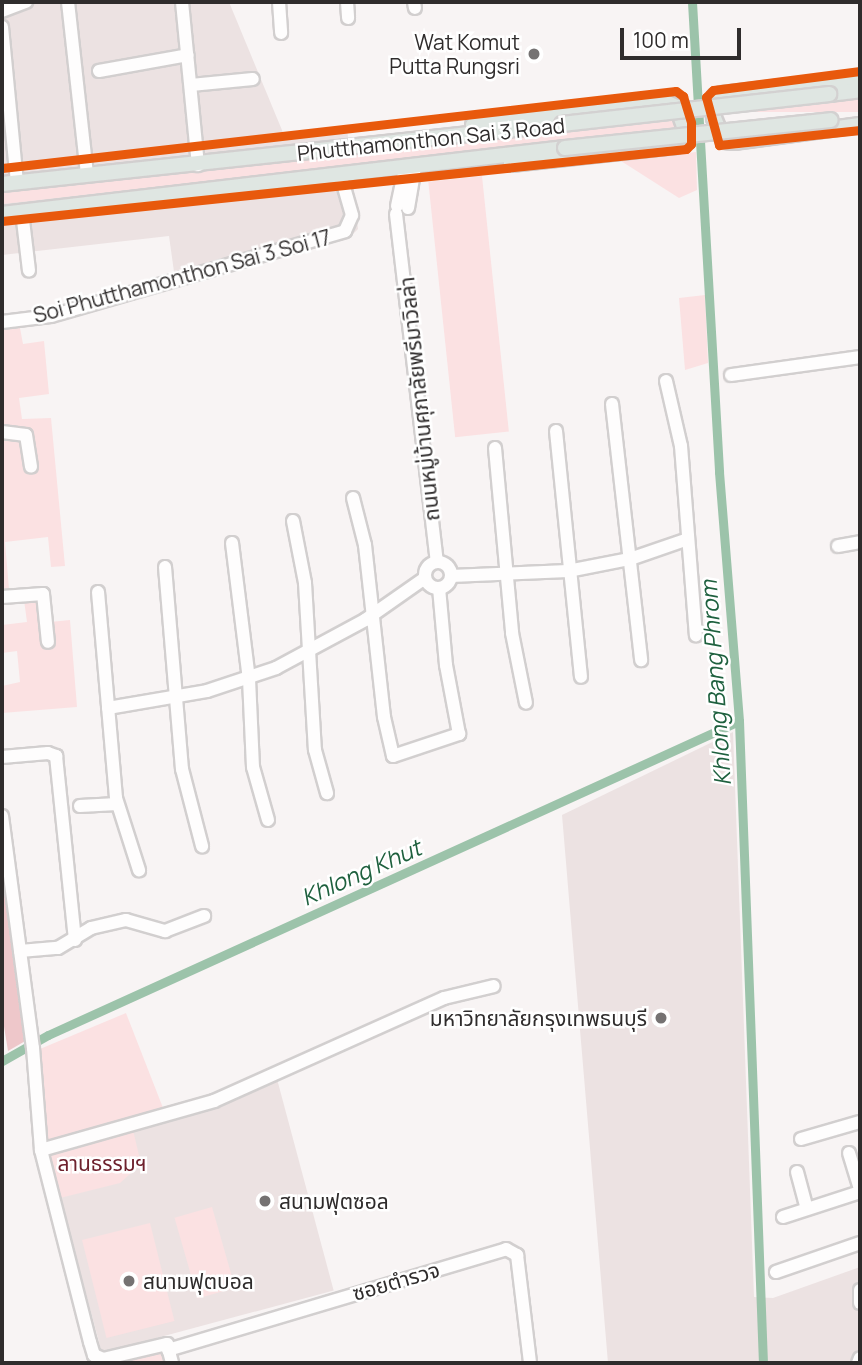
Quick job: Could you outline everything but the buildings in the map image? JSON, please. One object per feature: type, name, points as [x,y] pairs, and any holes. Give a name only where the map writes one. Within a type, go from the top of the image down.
[{"type":"main road","points":[[860,78],[722,94],[715,96],[714,118],[724,141],[734,142],[860,125]]},
{"type":"main road","name":"Phutthamonthon Sai 3 Road","points":[[2,184],[198,165],[860,90]]},
{"type":"main road","points":[[415,168],[505,165],[676,146],[682,141],[684,125],[677,107],[665,102],[507,119],[421,139]]},
{"type":"main road","name":"Phutthamonthon Sai 3 Road","points":[[2,214],[341,177],[565,148],[860,117]]},
{"type":"street","points":[[2,11],[26,2]]},
{"type":"street","points":[[68,2],[87,175]]},
{"type":"street","points":[[182,2],[198,165]]},
{"type":"street","points":[[279,2],[281,33]]},
{"type":"street","points":[[347,2],[348,18]]},
{"type":"street","points":[[2,27],[17,182]]},
{"type":"street","points":[[99,71],[188,55]]},
{"type":"street","points":[[191,85],[253,79]]},
{"type":"street","name":"ถนนหมู่บ้านศุภาลัยพรีมาวิลล่า","points":[[415,168],[403,206],[401,236],[437,561]]},
{"type":"street","name":"Soi Phutthamonthon Sai 3 Soi 17","points":[[2,322],[63,313],[345,231],[352,215],[341,177]]},
{"type":"street","points":[[22,212],[29,271]]},
{"type":"street","points":[[732,375],[860,357]]},
{"type":"street","points":[[666,381],[681,446],[696,635]]},
{"type":"street","points":[[612,404],[641,660]]},
{"type":"street","points":[[556,431],[568,571],[582,677]]},
{"type":"street","points":[[2,432],[26,435],[31,467]]},
{"type":"street","points":[[495,448],[506,576],[526,703]]},
{"type":"street","points":[[353,498],[374,615],[392,755],[459,734],[439,588],[425,578]]},
{"type":"street","points":[[293,521],[305,583],[315,750],[327,793]]},
{"type":"street","points":[[439,588],[451,576],[506,576],[568,571],[630,559],[688,539]]},
{"type":"street","points":[[232,542],[249,679],[253,767],[268,820]]},
{"type":"street","points":[[838,546],[860,542]]},
{"type":"street","points":[[108,708],[178,697],[249,679],[310,653],[374,615],[425,578],[427,567],[437,561],[448,565],[451,576]]},
{"type":"street","points":[[165,567],[185,794],[202,846]]},
{"type":"street","points":[[98,592],[117,804],[139,870]]},
{"type":"street","points":[[2,597],[43,594],[48,642]]},
{"type":"street","points":[[2,757],[48,752],[56,757],[75,940]]},
{"type":"street","points":[[80,806],[117,804]]},
{"type":"street","points":[[2,816],[33,1048],[41,1150],[94,1355],[103,1359],[167,1345],[172,1363]]},
{"type":"street","points":[[20,951],[58,948],[91,929],[126,920],[165,931],[204,916]]},
{"type":"street","points":[[41,1150],[214,1101],[444,998],[494,986]]},
{"type":"street","points":[[801,1139],[860,1122]]},
{"type":"street","points":[[783,1217],[860,1191],[849,1153]]},
{"type":"street","points":[[797,1172],[807,1209]]},
{"type":"street","points":[[776,1272],[860,1243]]},
{"type":"street","name":"ซอยตำรวจ","points":[[169,1350],[506,1249],[517,1255],[530,1363]]},
{"type":"street","points":[[860,1290],[860,1303]]},
{"type":"street","points":[[858,1363],[860,1358]]},
{"type":"shaded area","points":[[2,2],[229,2],[284,135],[347,128],[358,229],[348,239],[176,286],[169,236],[2,255]]},
{"type":"shaded area","name":"มหาวิทยาลัยกรุงเทพธนบุรี","points":[[733,732],[754,1297],[773,1298],[860,1267],[860,1363],[608,1363],[562,815]]},
{"type":"shaded area","points":[[7,880],[27,1040],[8,1051],[2,1014],[2,881]]},
{"type":"shaded area","points":[[277,1079],[334,1291],[102,1353],[45,1141]]},
{"type":"green space","points":[[719,97],[860,97],[860,112],[719,112]]},
{"type":"green space","points":[[677,118],[678,129],[2,204],[2,190]]},
{"type":"green space","points":[[696,152],[697,190],[679,198],[621,161]]},
{"type":"green space","points":[[482,176],[509,432],[455,437],[428,182]]},
{"type":"green space","points":[[705,295],[708,363],[685,370],[679,298]]},
{"type":"green space","points":[[20,328],[23,344],[44,341],[49,394],[19,398],[22,419],[51,418],[65,566],[51,567],[48,537],[5,542],[9,589],[2,590],[2,329]]},
{"type":"green space","points":[[46,598],[50,622],[70,620],[77,707],[2,713],[2,686],[20,682],[17,651],[2,653],[2,625],[27,622],[24,600]]},
{"type":"green space","points":[[126,1013],[165,1113],[46,1144],[40,1049]]},
{"type":"green space","name":"ลานธรรมฯ","points":[[133,1130],[141,1164],[120,1183],[60,1198],[49,1154]]},
{"type":"green space","points":[[212,1207],[235,1288],[198,1298],[175,1218]]},
{"type":"green space","name":"สนามฟุตบอล","points":[[150,1223],[174,1321],[107,1338],[82,1240]]},
{"type":"green space","points":[[162,1353],[164,1363],[108,1363]]},
{"type":"waterway","name":"Khlong Bang Phrom","points":[[692,2],[719,472],[739,721],[763,1363]]},
{"type":"waterway","name":"Khlong Khut","points":[[2,1061],[48,1035],[739,721]]},
{"type":"cycle path","points":[[860,71],[713,90],[706,97],[719,145],[860,130]]},
{"type":"cycle path","points":[[2,168],[676,91],[683,96],[691,123],[691,144],[686,149],[2,221]]},
{"type":"place","name":"Wat Komut Putta Rungsri","points":[[534,54]]},
{"type":"place","name":"มหาวิทยาลัยกรุงเทพธนบุรี","points":[[661,1018]]},
{"type":"place","name":"สนามฟุตซอล","points":[[265,1201]]},
{"type":"place","name":"สนามฟุตบอล","points":[[129,1281]]}]
